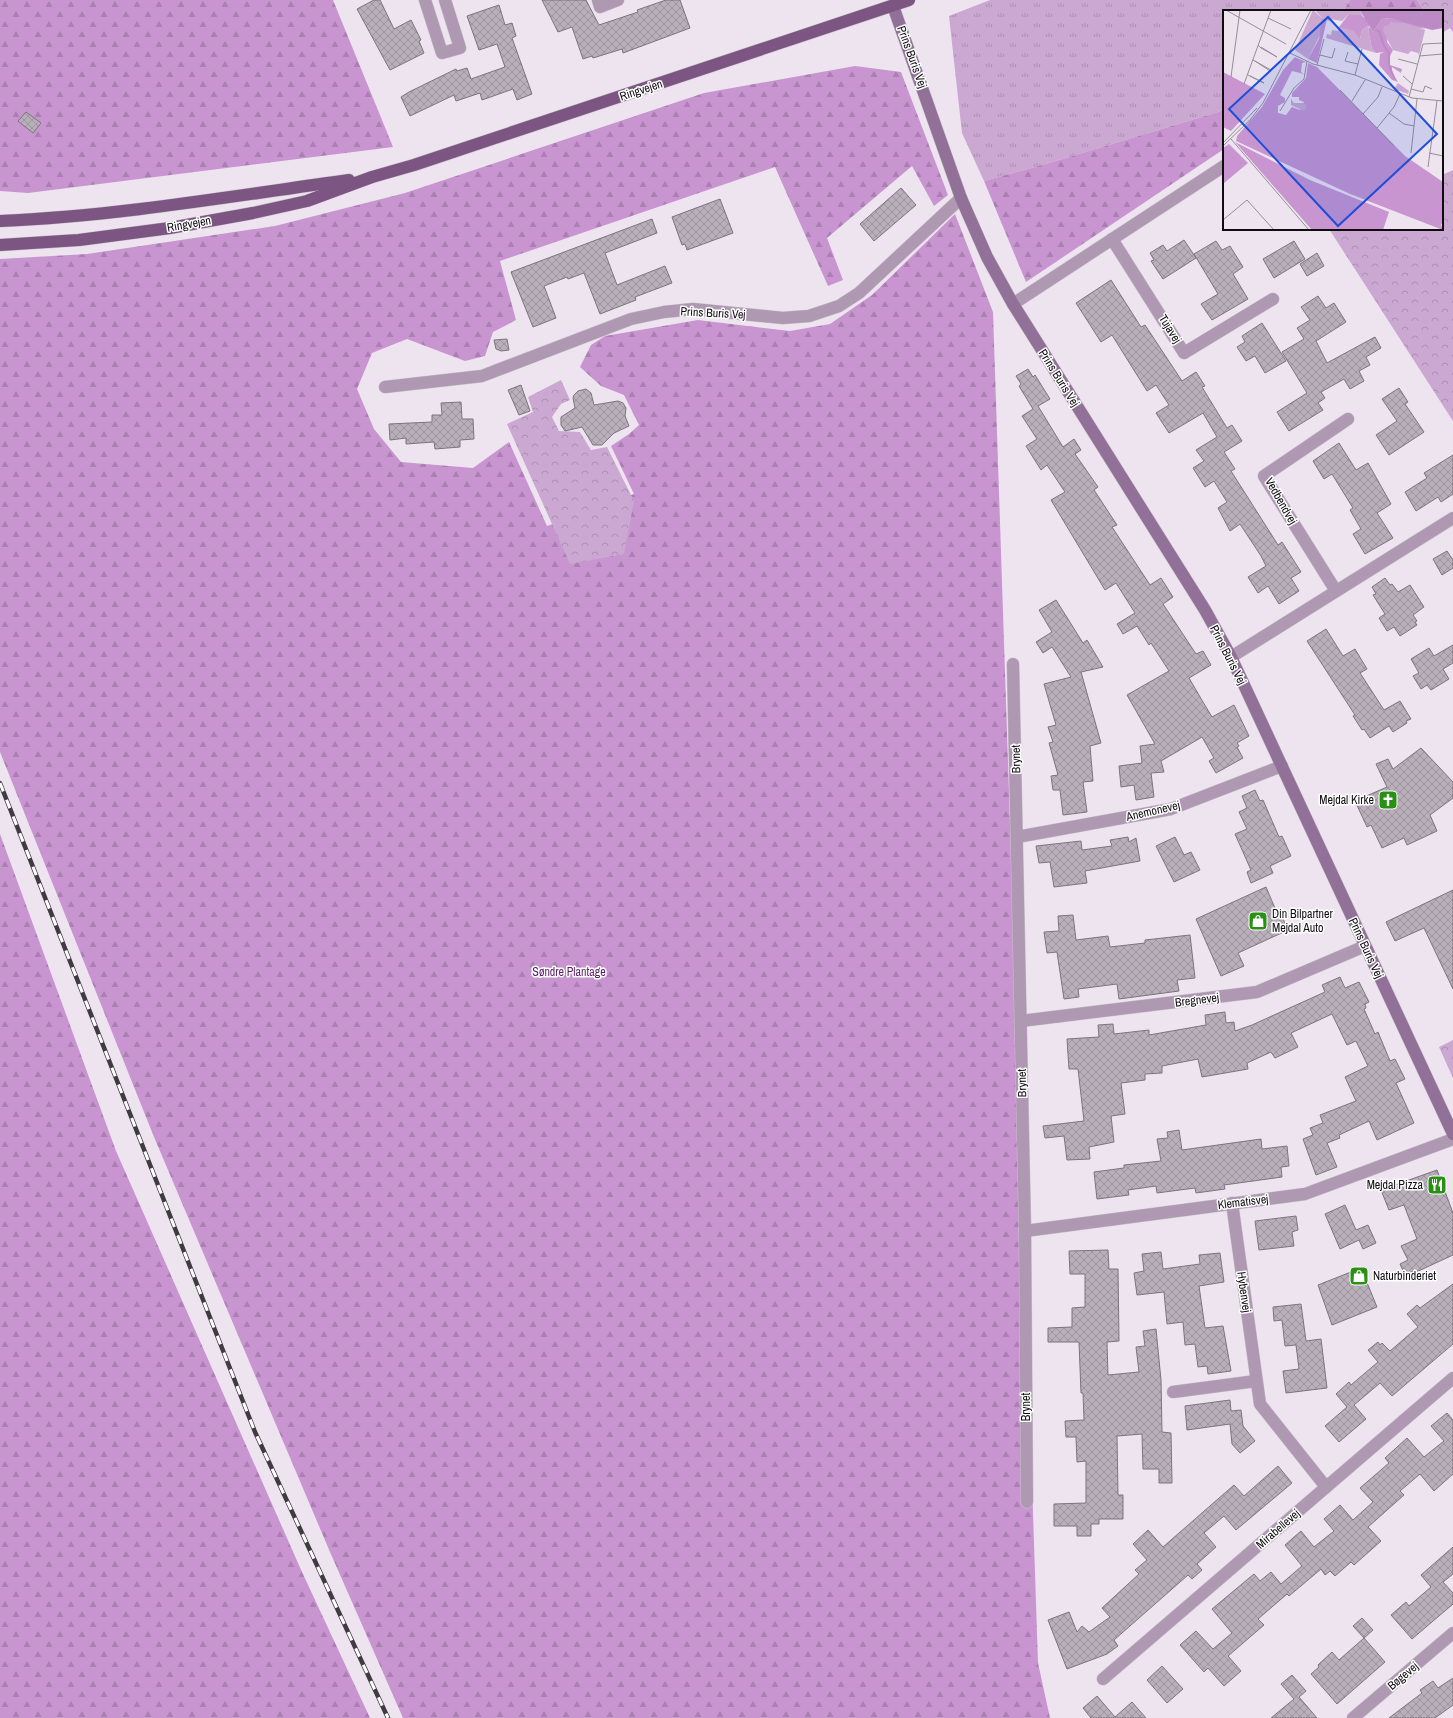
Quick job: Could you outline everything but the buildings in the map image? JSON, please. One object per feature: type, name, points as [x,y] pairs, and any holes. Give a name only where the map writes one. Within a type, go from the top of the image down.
[{"type":"main road","name":"Ringvejen","points":[[0,245],[79,240],[170,228],[307,201],[372,177],[414,165],[909,0]]},
{"type":"main road","name":"Ringvejen","points":[[0,221],[40,219],[372,177]]},
{"type":"main road","points":[[0,229],[40,219]]},
{"type":"street","points":[[425,0],[442,53],[460,48],[445,0]]},
{"type":"street","points":[[598,0],[600,7],[618,0]]},
{"type":"street","name":"Prins Buris Vej","points":[[893,6],[961,198],[987,257],[1013,304],[1205,610],[1231,657],[1453,1134]]},
{"type":"street","points":[[1013,304],[1223,167]]},
{"type":"street","name":"Prins Buris Vej","points":[[385,387],[482,376],[631,319],[664,312],[693,309],[783,318],[809,316],[839,306],[859,293],[961,198]]},
{"type":"street","name":"Tujavej","points":[[1112,239],[1184,353],[1273,298]]},
{"type":"street","name":"Vedbendvej","points":[[1336,591],[1264,476],[1348,420]]},
{"type":"street","points":[[1231,657],[1453,518]]},
{"type":"street","name":"Brynet","points":[[1014,664],[1025,1231],[1027,1502]]},
{"type":"street","name":"Anemonevej","points":[[1018,837],[1171,810],[1282,766]]},
{"type":"street","name":"Bregnevej","points":[[1021,1021],[1257,992],[1365,946]]},
{"type":"street","name":"Klematisvej","points":[[1025,1231],[1305,1194],[1453,1139]]},
{"type":"street","name":"Hybenvej","points":[[1232,1203],[1260,1404],[1326,1487]]},
{"type":"street","name":"Mirabellevej","points":[[1103,1679],[1453,1378]]},
{"type":"street","points":[[1173,1392],[1256,1380]]},
{"type":"street","name":"Bøgevej","points":[[1353,1718],[1453,1633]]},
{"type":"green space","points":[[0,0],[333,0],[393,147],[28,193],[0,191]]},
{"type":"green space","points":[[990,0],[1350,0],[1344,10],[1223,10],[1223,110],[1049,163],[984,181],[962,133],[949,16]]},
{"type":"green space","points":[[1350,0],[1417,0],[1424,10],[1344,10]]},
{"type":"green space","points":[[1417,0],[1453,0],[1453,32],[1450,28],[1443,32],[1443,10],[1424,10]]},
{"type":"green space","name":"Søndre Plantage","points":[[855,66],[901,72],[948,195],[934,206],[912,166],[827,238],[843,280],[828,286],[775,167],[500,261],[516,320],[493,332],[485,356],[465,361],[407,339],[372,353],[357,389],[374,429],[401,462],[473,468],[509,442],[547,526],[634,494],[611,446],[639,425],[624,395],[601,386],[580,367],[591,345],[605,336],[698,320],[790,331],[830,324],[872,295],[955,214],[993,312],[1038,1663],[1050,1718],[403,1718],[330,1552],[154,1137],[0,752],[0,259],[87,254],[275,226],[405,193],[704,93]]},
{"type":"green space","points":[[1223,110],[1223,150],[1026,282],[984,181]]},
{"type":"green space","points":[[1453,170],[1453,421],[1330,230],[1443,230],[1443,175]]},
{"type":"green space","points":[[561,380],[570,400],[561,404],[552,417],[559,431],[580,432],[591,450],[607,447],[634,501],[624,554],[570,564],[507,424],[533,412],[528,397]]},
{"type":"green space","points":[[0,834],[116,1151],[302,1572],[370,1718],[0,1718]]},
{"type":"green space","points":[[1453,1040],[1453,1078],[1439,1047]]},
{"type":"railway","points":[[0,783],[255,1432],[388,1718]]},
{"type":"place","name":"Mejdal Kirke","points":[[1388,800]]},
{"type":"place","name":"Din Bilpartner Mejdal Auto","points":[[1258,921]]},
{"type":"place","name":"Mejdal Pizza","points":[[1437,1185]]},
{"type":"place","name":"Naturbinderiet","points":[[1359,1276]]}]
